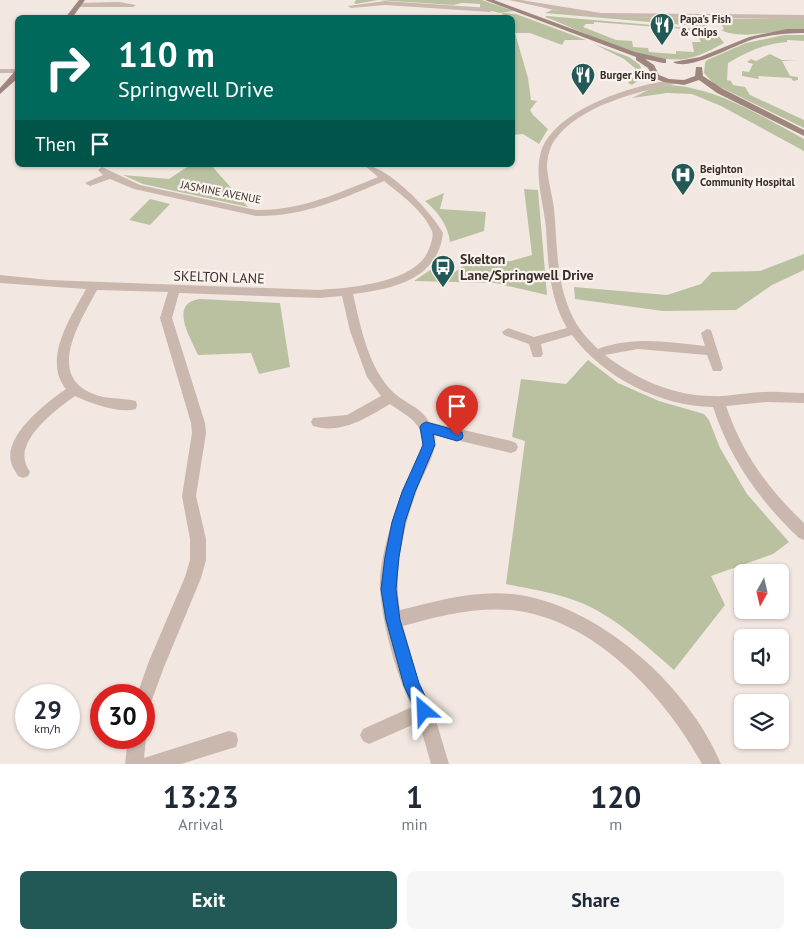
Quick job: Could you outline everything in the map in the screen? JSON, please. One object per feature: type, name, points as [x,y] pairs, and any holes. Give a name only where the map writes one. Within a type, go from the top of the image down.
[{"type":"main road","points":[[488,0],[633,54],[690,65],[720,91],[804,133]]},
{"type":"main road","points":[[70,15],[80,3]]},
{"type":"main road","points":[[678,62],[701,59],[751,38],[787,31],[804,31]]},
{"type":"main road","points":[[633,54],[660,78],[720,91]]},
{"type":"main road","points":[[683,83],[692,82],[699,74],[701,59]]},
{"type":"main road","points":[[652,70],[653,65],[663,61]]},
{"type":"main road","points":[[0,92],[15,75]]},
{"type":"street","points":[[512,0],[544,8],[601,15],[804,17]]},
{"type":"street","points":[[347,13],[352,3],[385,2],[490,10]]},
{"type":"street","points":[[80,3],[122,3],[133,5]]},
{"type":"street","points":[[0,70],[15,72]]},
{"type":"street","points":[[640,87],[652,70]]},
{"type":"street","points":[[672,82],[640,87],[587,111],[568,122],[553,136],[545,152],[543,167],[558,292],[566,316],[574,330],[596,354],[615,369],[651,388],[695,400],[718,401],[764,397],[804,398]]},
{"type":"street","points":[[370,167],[384,178]]},
{"type":"street","name":"JASMINE AVENUE","points":[[90,183],[106,173],[137,187],[256,213],[270,214],[305,208],[384,178]]},
{"type":"street","name":"SKELTON LANE","points":[[0,279],[48,284],[295,294],[347,292],[396,280],[422,268],[430,259],[437,239],[435,226],[421,208],[384,178]]},
{"type":"street","points":[[93,286],[63,350],[61,366],[64,378],[74,390],[92,399],[131,405]]},
{"type":"street","points":[[149,684],[193,578],[198,560],[198,539],[190,496],[199,433],[198,422],[166,318],[174,290]]},
{"type":"street","points":[[347,292],[356,332],[373,377],[390,397],[420,419],[426,427],[429,445],[399,522],[388,589],[393,620],[412,686],[424,711],[440,764]]},
{"type":"street","points":[[508,332],[534,341],[574,330]]},
{"type":"street","points":[[707,333],[717,368]]},
{"type":"street","points":[[534,341],[537,354]]},
{"type":"street","points":[[596,354],[622,345],[651,345],[712,351]]},
{"type":"street","points":[[23,472],[15,466],[11,455],[17,438],[34,418],[74,390]]},
{"type":"street","points":[[318,422],[329,423],[351,420],[390,397]]},
{"type":"street","points":[[718,401],[728,432],[740,458],[784,515],[804,533]]},
{"type":"street","points":[[426,427],[511,447]]},
{"type":"street","points":[[393,620],[436,609],[481,602],[513,602],[544,610],[579,624],[611,644],[640,666],[691,727],[712,764]]},
{"type":"street","points":[[369,736],[424,711]]},
{"type":"street","points":[[151,764],[229,740]]},
{"type":"street","points":[[134,764],[135,749]]},
{"type":"green space","points":[[356,0],[378,0],[356,4],[354,3]]},
{"type":"green space","points":[[378,0],[482,0],[514,11],[500,13],[480,8],[480,4],[462,3],[453,5]]},
{"type":"green space","points":[[552,10],[617,17],[702,18],[708,27],[545,13]]},
{"type":"green space","points":[[502,13],[516,14],[586,40],[565,40],[562,45],[530,33],[515,33],[515,15],[502,15]]},
{"type":"green space","points":[[545,17],[711,30],[684,31],[683,29],[594,22],[594,24],[586,24],[583,27],[616,40],[632,41],[633,47],[648,48],[649,52],[676,54],[676,51],[694,52],[692,42],[701,42],[697,35],[718,35],[724,43],[685,59],[652,57],[614,45]]},
{"type":"green space","points":[[804,18],[804,29],[750,35],[721,30],[724,29],[720,22],[729,22],[728,19]]},
{"type":"green space","points":[[515,33],[528,78],[531,100],[537,101],[530,110],[548,129],[539,144],[523,134],[515,135]]},
{"type":"green space","points":[[784,35],[804,35],[804,41],[787,40],[787,42],[763,46],[742,55],[728,63],[727,80],[731,81],[733,85],[745,87],[750,95],[804,120],[804,128],[714,84],[704,73],[707,60],[746,43]]},
{"type":"green space","points":[[594,44],[629,57],[640,65],[642,72],[639,80],[632,85],[628,83],[634,76],[635,68],[624,59]]},
{"type":"green space","points":[[770,54],[782,60],[797,61],[782,61],[790,76],[798,77],[798,80],[758,76],[759,79],[742,76],[742,71],[749,72],[753,64],[747,62],[751,59],[756,61]]},
{"type":"green space","points":[[669,85],[705,91],[739,105],[804,139],[804,151],[721,106],[692,94],[667,93],[632,98],[652,88]]},
{"type":"green space","points":[[187,167],[213,167],[248,207],[143,184],[123,175],[169,179]]},
{"type":"green space","points":[[524,189],[538,190],[547,295],[495,283],[414,281],[433,268],[455,272],[465,264],[511,261],[532,255]]},
{"type":"green space","points":[[444,193],[440,209],[486,212],[484,231],[450,242],[442,219],[425,201]]},
{"type":"green space","points":[[150,199],[170,204],[150,225],[129,220]]},
{"type":"green space","points":[[804,254],[804,270],[772,285],[736,310],[663,311],[575,299],[574,287],[667,295],[701,284],[712,272],[760,271]]},
{"type":"green space","points":[[199,299],[280,303],[290,367],[259,374],[251,353],[198,355],[187,331],[183,314],[185,307],[190,302]]},
{"type":"green space","points":[[588,360],[618,383],[659,401],[704,414],[709,420],[720,448],[747,494],[789,542],[773,554],[745,564],[734,564],[734,568],[711,576],[725,605],[674,670],[628,631],[588,605],[553,594],[506,584],[525,441],[512,437],[521,379],[566,384]]},
{"type":"place","name":"Papa's Fish & Chips","points":[[662,46]]},
{"type":"place","name":"Burger King","points":[[583,96]]},
{"type":"place","name":"Beighton Community Hospital","points":[[683,196]]},
{"type":"place","name":"Skelton Lane/Springwell Drive","points":[[443,288]]},
{"type":"route","points":[[424,711],[412,686],[401,652],[388,589],[399,522],[408,492],[429,445],[426,427],[457,436]]}]
